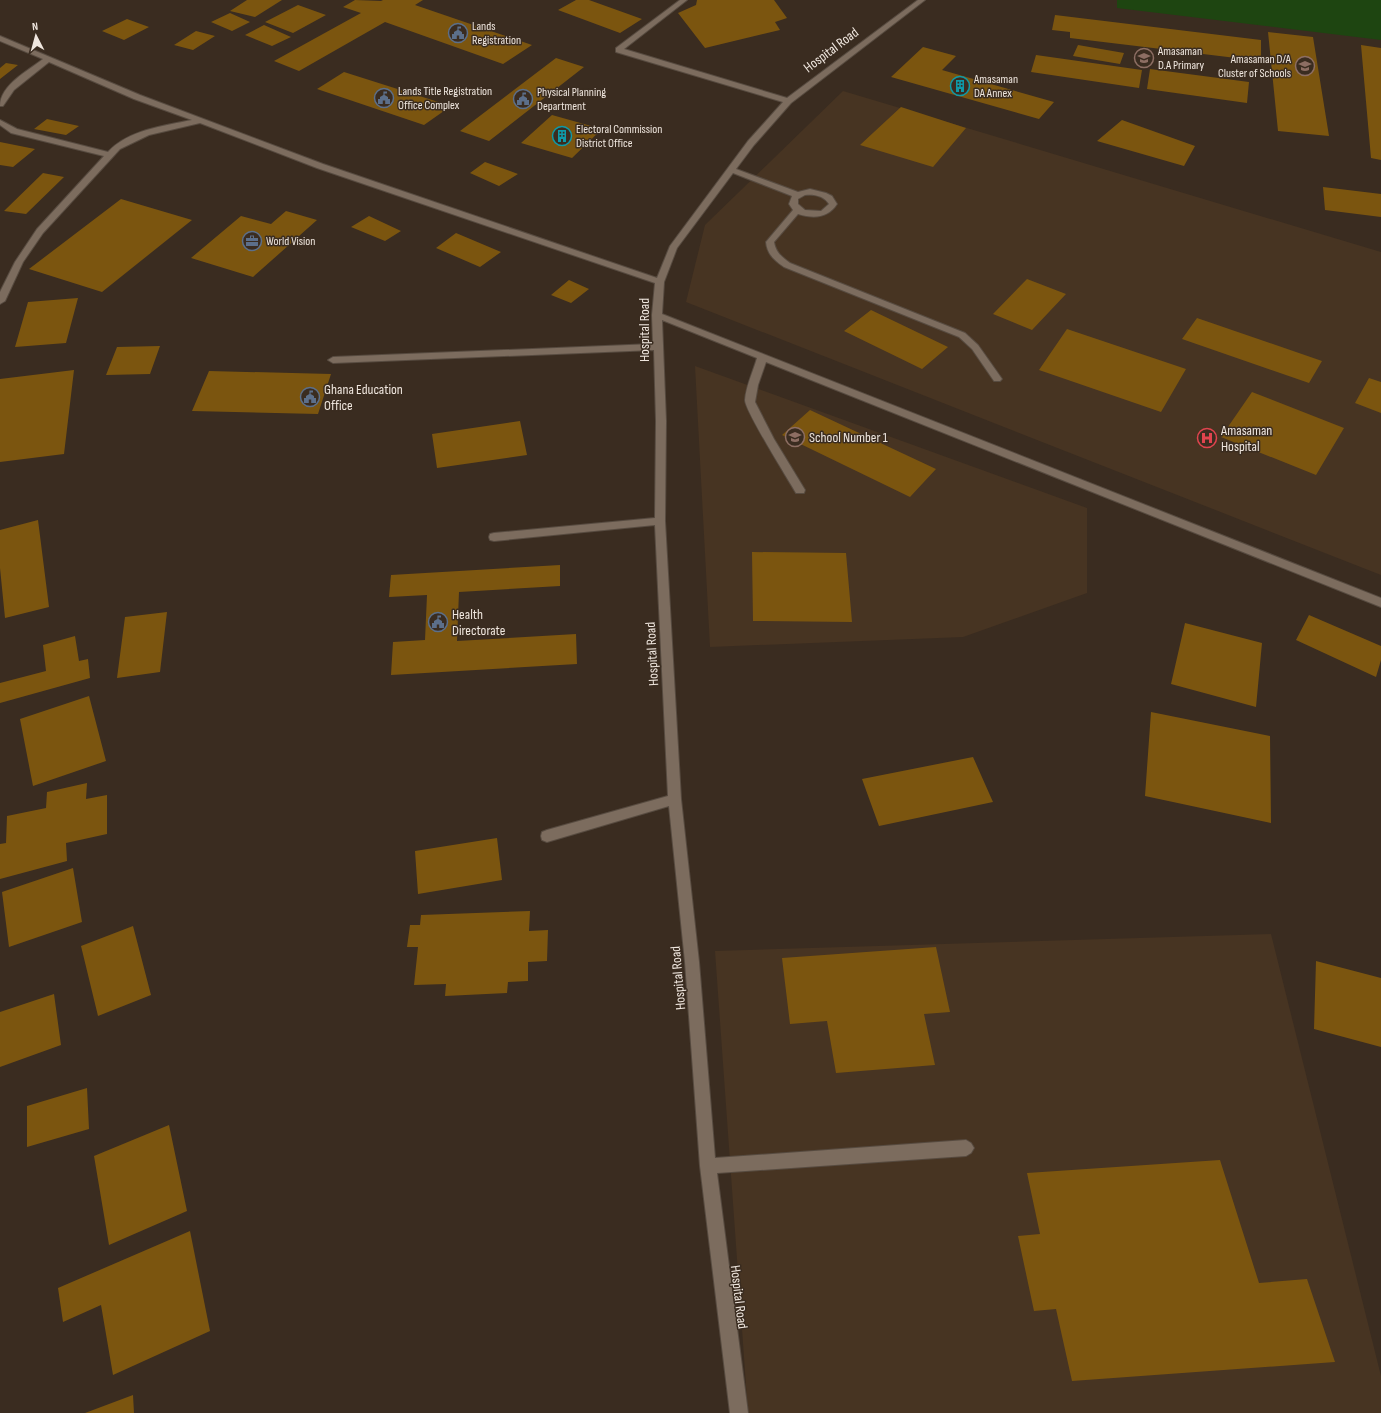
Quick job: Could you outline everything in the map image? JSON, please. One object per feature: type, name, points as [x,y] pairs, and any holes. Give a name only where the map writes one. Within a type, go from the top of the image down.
[{"type":"street","points":[[684,0],[619,50],[788,102]]},
{"type":"street","name":"Hospital Road","points":[[739,1413],[708,1166],[692,962],[675,799],[660,521],[661,421],[658,315],[660,282],[673,248],[751,143],[788,102],[918,0]]},
{"type":"street","points":[[0,38],[137,97],[320,166],[660,282]]},
{"type":"street","points":[[0,104],[11,88],[48,59]]},
{"type":"street","points":[[0,301],[19,262],[40,231],[117,147],[131,138],[146,132],[200,121]]},
{"type":"street","points":[[0,122],[14,131],[109,155]]},
{"type":"street","points":[[731,170],[797,195],[810,192],[823,194],[831,200],[833,204],[828,211],[808,214],[797,210],[792,202],[797,195]]},
{"type":"street","points":[[797,210],[770,242],[770,249],[774,256],[787,265],[962,335],[975,347],[997,379]]},
{"type":"street","points":[[658,315],[1381,603]]},
{"type":"street","points":[[333,360],[658,347]]},
{"type":"street","points":[[763,356],[753,385],[750,402],[769,439],[800,490]]},
{"type":"street","points":[[494,537],[660,521]]},
{"type":"street","points":[[547,836],[675,799]]},
{"type":"street","points":[[708,1166],[966,1148]]},
{"type":"shaded area","name":"Amasaman Hospital","points":[[843,91],[1381,252],[1381,575],[686,302],[705,225]]},
{"type":"shaded area","name":"School Number 1","points":[[695,366],[1087,508],[1087,593],[963,637],[710,647]]},
{"type":"shaded area","points":[[1271,934],[1381,1376],[1381,1413],[748,1413],[715,951]]},
{"type":"green space","points":[[1117,0],[1381,0],[1381,40],[1117,8]]},
{"type":"building","points":[[247,0],[282,0],[255,17],[230,11]]},
{"type":"building","name":"Lands Registration","points":[[355,0],[423,0],[415,5],[532,45],[503,64],[385,22],[299,71],[274,61],[361,13],[343,7]]},
{"type":"building","points":[[576,0],[589,0],[642,19],[620,33],[558,10]]},
{"type":"building","points":[[697,0],[774,0],[787,18],[775,22],[780,30],[705,48],[678,13],[696,5]]},
{"type":"building","points":[[298,5],[326,15],[293,33],[265,22]]},
{"type":"building","points":[[230,13],[250,22],[232,31],[211,22]]},
{"type":"building","points":[[1055,15],[1261,40],[1261,61],[1070,38],[1070,32],[1052,30]]},
{"type":"building","points":[[127,19],[149,27],[124,40],[102,31]]},
{"type":"building","points":[[264,25],[291,37],[272,46],[245,35]]},
{"type":"building","points":[[196,31],[215,36],[193,50],[174,45]]},
{"type":"building","points":[[1268,32],[1313,37],[1329,136],[1278,131]]},
{"type":"building","points":[[1078,45],[1124,53],[1120,64],[1073,56]]},
{"type":"building","points":[[1361,45],[1381,48],[1381,160],[1371,158]]},
{"type":"building","name":"Amasaman DA Annex","points":[[923,47],[956,56],[942,70],[1054,102],[1039,119],[891,77]]},
{"type":"building","points":[[1036,55],[1142,70],[1139,88],[1031,72]]},
{"type":"building","name":"Physical Planning Department","points":[[556,58],[584,67],[489,141],[460,131]]},
{"type":"building","points":[[6,63],[18,65],[0,79],[0,68]]},
{"type":"building","points":[[1150,69],[1249,82],[1247,103],[1147,89]]},
{"type":"building","name":"Lands Title Registration Office Complex","points":[[344,72],[451,106],[424,125],[317,89]]},
{"type":"building","points":[[901,107],[966,128],[933,167],[860,145]]},
{"type":"building","name":"Electoral Commission District Office","points":[[552,115],[602,129],[572,158],[521,143]]},
{"type":"building","points":[[47,119],[79,126],[66,135],[34,129]]},
{"type":"building","points":[[1122,120],[1195,146],[1184,166],[1097,141]]},
{"type":"building","points":[[0,142],[35,149],[13,167],[0,165]]},
{"type":"building","points":[[485,162],[518,174],[499,186],[470,173]]},
{"type":"building","points":[[43,173],[64,177],[26,214],[4,211]]},
{"type":"building","points":[[1323,187],[1381,194],[1381,217],[1325,210]]},
{"type":"building","points":[[121,199],[192,220],[102,292],[29,269]]},
{"type":"building","name":"World Vision","points":[[286,211],[317,220],[253,277],[191,258],[241,216],[271,224]]},
{"type":"building","points":[[369,216],[401,231],[385,241],[351,227]]},
{"type":"building","points":[[456,233],[501,252],[480,267],[436,248]]},
{"type":"building","points":[[1027,279],[1066,294],[1032,330],[993,314]]},
{"type":"building","points":[[569,280],[589,289],[571,303],[551,295]]},
{"type":"building","points":[[78,298],[66,343],[15,347],[28,302]]},
{"type":"building","points":[[871,310],[948,347],[922,369],[844,331]]},
{"type":"building","points":[[1197,318],[1322,361],[1309,383],[1182,339]]},
{"type":"building","points":[[1067,329],[1186,369],[1161,412],[1039,370]]},
{"type":"building","points":[[160,346],[150,374],[106,375],[117,347]]},
{"type":"building","points":[[74,370],[64,454],[0,462],[0,379]]},
{"type":"building","points":[[209,371],[331,374],[318,414],[192,411]]},
{"type":"building","points":[[1369,378],[1381,382],[1381,413],[1355,403]]},
{"type":"building","points":[[1252,392],[1344,428],[1316,475],[1221,437]]},
{"type":"building","points":[[810,410],[936,469],[910,497],[782,435]]},
{"type":"building","points":[[520,421],[527,455],[437,468],[432,434]]},
{"type":"building","points":[[38,520],[49,607],[5,618],[0,568],[0,530]]},
{"type":"building","points":[[752,552],[846,553],[852,622],[753,621]]},
{"type":"building","points":[[560,565],[560,586],[459,592],[457,641],[576,634],[577,664],[391,675],[393,642],[425,640],[427,595],[389,597],[391,575]]},
{"type":"building","points":[[167,612],[160,672],[117,678],[125,617]]},
{"type":"building","points":[[1309,615],[1381,646],[1381,660],[1376,677],[1296,640]]},
{"type":"building","points":[[1185,623],[1262,643],[1256,707],[1171,684]]},
{"type":"building","points":[[75,636],[79,661],[88,659],[90,678],[0,703],[0,683],[46,671],[43,645]]},
{"type":"building","points":[[89,696],[106,761],[33,786],[20,719]]},
{"type":"building","points":[[1151,712],[1270,736],[1271,823],[1145,796]]},
{"type":"building","points":[[973,757],[993,802],[879,826],[862,779]]},
{"type":"building","points":[[87,783],[86,799],[107,795],[107,834],[66,843],[67,861],[0,879],[0,844],[6,843],[7,816],[46,808],[47,792]]},
{"type":"building","points":[[497,838],[502,880],[418,894],[415,851]]},
{"type":"building","points":[[73,868],[82,922],[9,947],[2,892]]},
{"type":"building","points":[[530,911],[529,931],[548,930],[547,961],[528,962],[528,981],[508,982],[507,993],[445,996],[446,984],[414,985],[418,947],[407,947],[410,925],[420,925],[421,915]]},
{"type":"building","points":[[133,926],[151,995],[98,1016],[81,946]]},
{"type":"building","points":[[936,947],[950,1012],[924,1014],[935,1065],[836,1073],[827,1021],[790,1024],[782,958]]},
{"type":"building","points":[[1316,961],[1381,978],[1381,1047],[1314,1029]]},
{"type":"building","points":[[54,994],[61,1045],[0,1067],[0,1012]]},
{"type":"building","points":[[87,1088],[89,1129],[27,1147],[27,1106]]},
{"type":"building","points":[[169,1125],[187,1211],[109,1245],[94,1156]]},
{"type":"building","points":[[1220,1160],[1259,1283],[1307,1279],[1335,1362],[1072,1381],[1056,1309],[1034,1311],[1018,1236],[1040,1234],[1027,1173]]},
{"type":"building","points":[[190,1231],[210,1331],[113,1375],[101,1305],[63,1322],[58,1288]]},
{"type":"building","points":[[133,1395],[134,1413],[85,1413]]},
{"type":"place","name":"Lands Registration","points":[[458,33]]},
{"type":"place","name":"Amasaman D.A Primary","points":[[1144,58]]},
{"type":"place","name":"Amasaman D/A Cluster of Schools","points":[[1305,66]]},
{"type":"place","name":"Amasaman DA Annex","points":[[960,86]]},
{"type":"place","name":"Lands Title Registration Office Complex","points":[[384,98]]},
{"type":"place","name":"Physical Planning Department","points":[[523,99]]},
{"type":"place","name":"Electoral Commission District Office","points":[[562,136]]},
{"type":"place","name":"World Vision","points":[[252,241]]},
{"type":"place","name":"Ghana Education Office","points":[[310,397]]},
{"type":"place","name":"School Number 1","points":[[795,437]]},
{"type":"place","name":"Amasaman Hospital","points":[[1207,438]]},
{"type":"place","name":"Health Directorate","points":[[438,622]]}]
